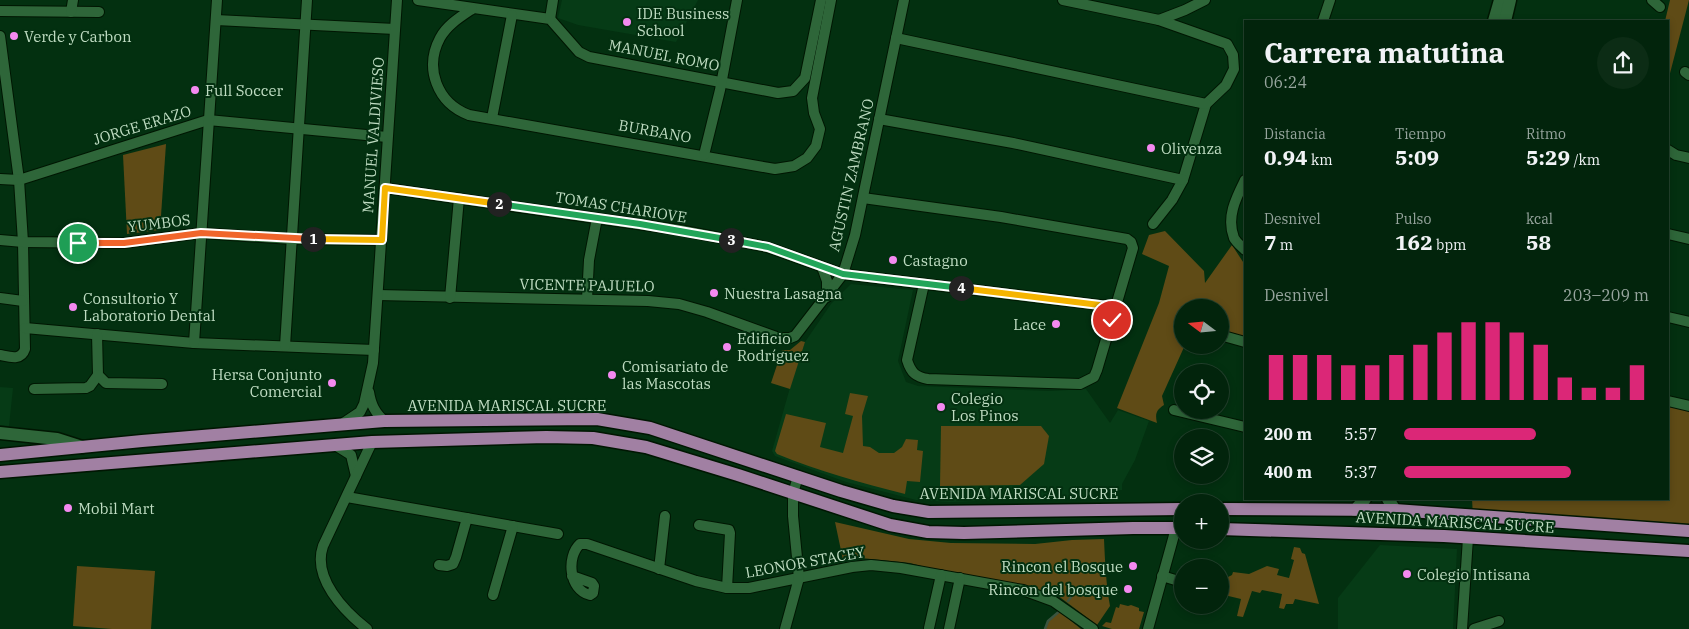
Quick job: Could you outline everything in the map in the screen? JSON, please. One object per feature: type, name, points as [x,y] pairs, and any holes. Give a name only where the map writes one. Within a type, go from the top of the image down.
[{"type":"main road","points":[[1494,20],[1500,0]]},
{"type":"main road","points":[[1505,20],[1510,0]]},
{"type":"main road","name":"AVENIDA MARISCAL SUCRE","points":[[0,455],[384,421],[597,418],[650,428],[893,506],[929,512],[1174,509]]},
{"type":"main road","points":[[465,421],[465,439]]},
{"type":"main road","points":[[0,432],[56,439],[82,447]]},
{"type":"main road","points":[[0,472],[334,444],[546,437],[600,440],[646,448],[890,525],[928,532],[964,534],[1174,528]]},
{"type":"main road","points":[[1355,510],[1364,500]]},
{"type":"main road","points":[[1389,500],[1395,510]]},
{"type":"main road","name":"AVENIDA MARISCAL SUCRE","points":[[1229,509],[1395,510],[1689,530]]},
{"type":"main road","name":"AVENIDA MARISCAL SUCRE","points":[[1229,529],[1468,538],[1689,551]]},
{"type":"street","points":[[71,12],[73,0]]},
{"type":"street","points":[[194,343],[208,120],[218,0]]},
{"type":"street","points":[[285,346],[308,0]]},
{"type":"street","name":"MANUEL VALDIVIESO","points":[[340,425],[360,412],[364,404],[368,391],[374,350],[397,0]]},
{"type":"street","points":[[418,0],[550,19],[553,0]]},
{"type":"street","points":[[704,155],[722,81],[737,0]]},
{"type":"street","name":"MANUEL ROMO","points":[[550,19],[582,54],[778,92],[793,91],[805,78],[821,0]]},
{"type":"street","name":"BURBANO","points":[[472,9],[448,26],[440,38],[435,52],[433,69],[436,82],[450,106],[459,111],[469,115],[704,155],[774,169],[794,166],[807,158],[816,146],[820,129],[814,113],[812,98],[832,0]]},
{"type":"street","name":"AGUSTIN ZAMBRANO","points":[[790,338],[799,332],[843,274],[856,235],[904,0]]},
{"type":"street","points":[[1063,0],[1159,20],[1227,44],[1233,55],[1234,69],[1226,85],[1206,104],[1183,180],[1172,200],[1153,224]]},
{"type":"street","points":[[1159,20],[1205,0]]},
{"type":"street","points":[[1323,20],[1330,0]]},
{"type":"street","points":[[1185,10],[1184,22],[1188,30]]},
{"type":"street","points":[[0,11],[99,12]]},
{"type":"street","points":[[492,118],[512,15]]},
{"type":"street","points":[[216,20],[395,29]]},
{"type":"street","points":[[0,36],[19,180],[25,328],[25,349],[23,354],[18,357],[0,355]]},
{"type":"street","points":[[896,38],[1206,104]]},
{"type":"street","points":[[880,119],[1013,143],[1183,180]]},
{"type":"street","name":"JORGE ERAZO","points":[[0,179],[19,180],[208,120],[387,137]]},
{"type":"street","points":[[1669,151],[1676,155],[1689,158]]},
{"type":"street","points":[[1244,182],[1233,203],[1231,218],[1234,239],[1244,249]]},
{"type":"street","name":"TOMAS CHARIOVE","points":[[385,188],[679,230],[768,247],[843,274],[1116,307]]},
{"type":"street","points":[[450,298],[459,198]]},
{"type":"street","points":[[863,198],[1001,217],[1127,239],[1131,242],[1133,253],[1097,370],[1094,376],[1080,384],[928,379],[917,377],[910,370],[907,360],[924,284]]},
{"type":"street","points":[[587,299],[589,260],[597,218]]},
{"type":"street","name":"YUMBOS","points":[[0,240],[124,243],[201,233],[292,239],[382,240]]},
{"type":"street","points":[[1669,234],[1689,239]]},
{"type":"street","points":[[822,267],[827,281],[827,297]]},
{"type":"street","name":"VICENTE PAJUELO","points":[[378,295],[450,298],[587,299],[680,304],[779,338],[790,338]]},
{"type":"street","points":[[0,298],[23,301]]},
{"type":"street","points":[[1669,317],[1689,322]]},
{"type":"street","points":[[25,328],[194,343],[374,350]]},
{"type":"street","points":[[34,389],[86,388],[90,386],[98,375],[97,334]]},
{"type":"street","points":[[1229,338],[1244,342]]},
{"type":"street","points":[[98,375],[106,383],[162,384]]},
{"type":"street","name":"MANUEL VALDIVIESO","points":[[368,391],[375,413],[384,421]]},
{"type":"street","points":[[1669,401],[1689,406]]},
{"type":"street","points":[[1212,419],[1244,427]]},
{"type":"street","points":[[367,629],[336,599],[323,574],[321,562],[323,546],[348,497],[372,442]]},
{"type":"street","points":[[334,444],[352,455],[356,476]]},
{"type":"street","points":[[785,629],[799,578],[792,494],[798,476]]},
{"type":"street","points":[[348,497],[558,534]]},
{"type":"street","points":[[659,569],[665,516]]},
{"type":"street","points":[[439,565],[447,566],[453,564],[467,518]]},
{"type":"street","points":[[699,525],[729,530],[727,588]]},
{"type":"street","points":[[493,595],[513,526]]},
{"type":"street","points":[[1462,629],[1468,538]]},
{"type":"street","points":[[1148,629],[1162,576],[1174,542]]},
{"type":"street","name":"LEONOR STACEY","points":[[572,576],[571,569],[576,548],[580,544],[587,544],[696,581],[727,588],[749,588],[852,567],[871,565],[901,568],[1038,594],[1053,601],[1093,629]]},
{"type":"street","points":[[929,628],[940,575]]},
{"type":"street","points":[[1162,576],[1174,580]]},
{"type":"street","points":[[949,629],[960,578]]},
{"type":"street","points":[[1474,629],[1500,621]]},
{"type":"shaded area","name":"IDE Business School","points":[[562,0],[698,0],[676,42],[578,25],[558,18]]},
{"type":"shaded area","points":[[1670,0],[1689,0],[1669,77],[1669,20],[1665,20]]},
{"type":"shaded area","points":[[166,144],[160,230],[127,234],[123,155]]},
{"type":"shaded area","points":[[1165,231],[1204,271],[1205,283],[1232,245],[1244,263],[1244,337],[1229,333],[1229,299],[1174,299],[1174,354],[1181,354],[1176,364],[1174,364],[1174,369],[1162,396],[1164,405],[1157,412],[1157,423],[1117,408],[1159,303],[1169,266],[1142,254],[1149,235]]},
{"type":"shaded area","name":"Colegio Los Pinos","points":[[851,284],[913,290],[898,361],[906,382],[918,386],[1050,391],[1086,389],[1110,423],[1118,410],[1149,421],[1135,460],[1122,484],[1122,490],[1089,490],[1086,497],[950,502],[916,500],[846,482],[775,456],[772,451],[805,342],[831,304]]},
{"type":"shaded area","points":[[801,341],[805,342],[790,389],[771,383],[782,350],[790,350]]},
{"type":"shaded area","points":[[0,387],[13,388],[9,426],[0,425]]},
{"type":"shaded area","points":[[850,393],[868,396],[862,416],[863,446],[870,447],[879,453],[894,453],[902,447],[906,439],[918,440],[917,450],[923,451],[920,482],[907,481],[905,494],[824,471],[777,454],[775,451],[786,414],[826,423],[820,447],[843,453],[853,416],[845,414]]},
{"type":"shaded area","points":[[1669,401],[1689,406],[1689,530],[1473,516],[1472,500],[1669,500]]},
{"type":"shaded area","points":[[941,426],[1041,426],[1049,436],[1044,464],[1020,485],[940,486]]},
{"type":"shaded area","points":[[835,522],[909,539],[951,543],[1035,544],[1104,539],[1110,606],[1097,625],[1049,589],[1050,600],[910,563],[861,558],[843,560]]},
{"type":"shaded area","name":"Colegio Intisana","points":[[1380,545],[1457,549],[1453,629],[1338,629],[1338,598]]},
{"type":"shaded area","points":[[1294,547],[1300,548],[1302,553],[1305,554],[1319,604],[1295,599],[1293,604],[1286,604],[1284,609],[1279,608],[1282,594],[1262,590],[1260,593],[1252,591],[1243,617],[1237,616],[1241,599],[1229,596],[1229,576],[1233,572],[1249,574],[1267,566],[1279,569],[1277,575],[1289,578],[1294,560],[1291,559]]},
{"type":"shaded area","points":[[77,566],[155,571],[151,629],[73,626]]},
{"type":"shaded area","points":[[1120,604],[1131,605],[1144,612],[1139,629],[1112,629],[1102,626],[1106,622],[1111,623],[1116,607],[1119,608]]},
{"type":"shaded area","points":[[1060,612],[1081,629],[1045,629],[1048,621]]},
{"type":"waterway","points":[[1068,601],[1074,593]]},
{"type":"waterway","points":[[1045,629],[1048,621],[1061,610]]},
{"type":"place","name":"IDE Business School","points":[[627,22]]},
{"type":"place","name":"Verde y Carbon","points":[[14,36]]},
{"type":"place","name":"Full Soccer","points":[[195,90]]},
{"type":"place","name":"Olivenza","points":[[1151,148]]},
{"type":"place","name":"Castagno","points":[[893,260]]},
{"type":"place","name":"Nuestra Lasagna","points":[[714,293]]},
{"type":"place","name":"Consultorio Y Laboratorio Dental","points":[[73,307]]},
{"type":"place","name":"Lace","points":[[1056,324]]},
{"type":"place","name":"Edificio Rodríguez","points":[[727,347]]},
{"type":"place","name":"Comisariato de las Mascotas","points":[[612,375]]},
{"type":"place","name":"Hersa Conjunto Comercial","points":[[332,383]]},
{"type":"place","name":"Colegio Los Pinos","points":[[941,407]]},
{"type":"place","name":"Mobil Mart","points":[[68,508]]},
{"type":"place","name":"Rincon el Bosque","points":[[1133,566]]},
{"type":"place","name":"Colegio Intisana","points":[[1407,574]]},
{"type":"place","name":"Rincon del bosque","points":[[1128,589]]},
{"type":"route","points":[[78,243],[124,243],[201,233],[292,239],[382,240],[385,188],[679,230],[768,247],[843,274],[1116,307],[1112,320]]}]
